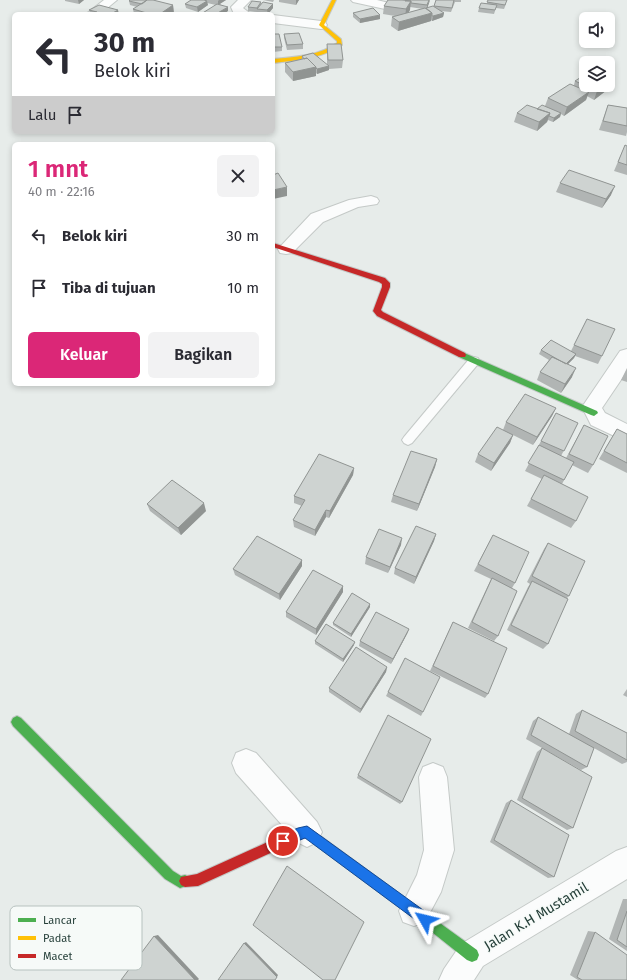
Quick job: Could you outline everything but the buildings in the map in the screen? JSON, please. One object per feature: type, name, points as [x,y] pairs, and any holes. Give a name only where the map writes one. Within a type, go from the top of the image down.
[{"type":"street","points":[[95,12],[111,0]]},
{"type":"street","points":[[239,12],[237,7],[245,0]]},
{"type":"street","points":[[321,25],[334,0]]},
{"type":"street","points":[[357,0],[385,5]]},
{"type":"street","points":[[275,19],[321,25],[339,40],[340,44],[337,48],[327,52],[275,61]]},
{"type":"street","points":[[279,247],[317,218],[355,203],[372,201]]},
{"type":"street","points":[[279,247],[382,280],[386,283],[386,288],[377,306],[377,311],[380,314],[474,361],[594,413]]},
{"type":"street","points":[[627,356],[592,407],[598,419],[627,434]]},
{"type":"street","points":[[17,722],[169,875],[180,882],[198,880],[298,834],[307,832]]},
{"type":"street","points":[[246,763],[307,832],[472,955]]},
{"type":"street","points":[[414,911],[430,881],[440,850],[433,777]]},
{"type":"street","name":"Jalan K.H Mustamil","points":[[455,980],[472,955],[627,862]]},
{"type":"lane","points":[[408,440],[474,361]]},
{"type":"traffic: fast","points":[[462,355],[594,413]]},
{"type":"traffic: fast","points":[[17,722],[169,875],[180,882],[185,881]]},
{"type":"traffic: fast","points":[[422,917],[472,955]]},
{"type":"traffic: slow","points":[[275,61],[317,55],[333,49],[340,44],[339,40],[321,25],[334,0]]},
{"type":"traffic: jam","points":[[275,246],[382,280],[386,283],[386,287],[377,311],[380,314],[462,355]]},
{"type":"traffic: jam","points":[[185,881],[198,880],[298,834],[307,832],[422,917]]},
{"type":"route","points":[[283,841],[298,834],[307,832],[425,920]]}]
